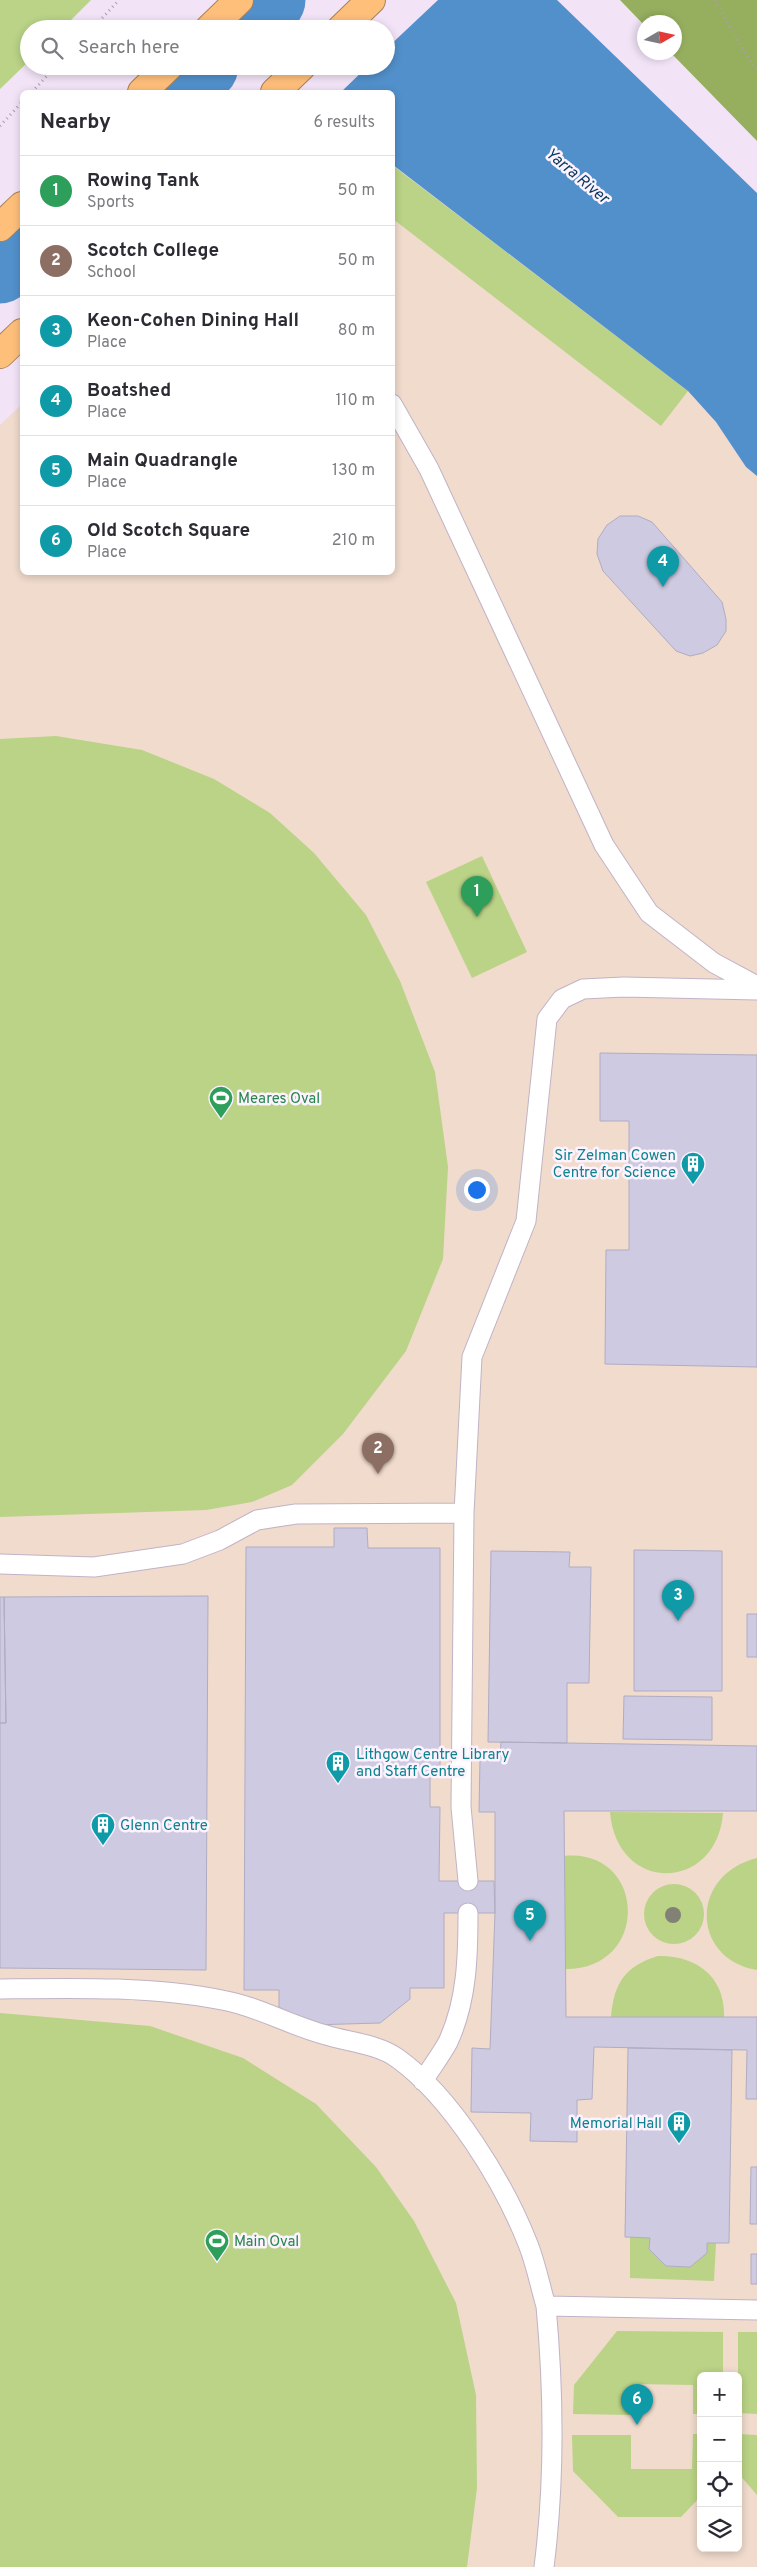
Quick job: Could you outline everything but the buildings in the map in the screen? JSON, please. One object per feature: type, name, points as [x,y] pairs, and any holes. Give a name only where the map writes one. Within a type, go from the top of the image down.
[{"type":"highway","points":[[218,20],[239,0]]},
{"type":"highway","points":[[351,20],[372,0]]},
{"type":"highway","points":[[144,90],[160,75]]},
{"type":"highway","points":[[276,90],[292,75]]},
{"type":"highway","points":[[0,227],[20,208]]},
{"type":"highway","points":[[0,354],[20,335]]},
{"type":"lane","points":[[395,409],[429,469],[604,845],[649,913],[714,962],[757,986]]},
{"type":"lane","points":[[468,1881],[462,1807],[464,1513],[472,1357],[526,1221],[547,1019],[562,999],[583,989],[624,987],[757,990]]},
{"type":"lane","points":[[0,1564],[94,1567],[183,1554],[220,1540],[257,1520],[296,1514],[464,1513]]},
{"type":"lane","points":[[423,2081],[448,2042],[463,1997],[468,1956],[468,1913]]},
{"type":"lane","points":[[0,1988],[163,1991],[224,2000],[324,2035],[365,2045],[396,2057],[423,2081],[458,2121],[509,2199],[529,2246],[546,2306],[552,2375],[553,2450],[549,2529],[544,2567]]},
{"type":"lane","points":[[546,2306],[757,2310]]},
{"type":"path","points":[[100,20],[119,0]]},
{"type":"path","points":[[715,0],[751,63],[757,69]]},
{"type":"path","points":[[34,90],[48,75]]},
{"type":"path","points":[[0,126],[20,104]]},
{"type":"shaded area","points":[[395,167],[688,391],[716,422],[746,467],[757,476],[757,2567],[0,2567],[0,425],[20,406],[20,575],[395,575]]},
{"type":"green space","points":[[0,0],[91,0],[71,20],[20,20],[20,70],[0,89]]},
{"type":"green space","points":[[620,0],[757,0],[757,141],[678,60],[682,60],[682,15],[637,15],[637,18]]},
{"type":"green space","points":[[395,167],[688,391],[661,426],[395,221]]},
{"type":"green space","name":"Meares Oval","points":[[56,736],[142,750],[214,779],[270,813],[314,853],[366,915],[400,981],[435,1072],[448,1167],[443,1259],[406,1351],[343,1434],[292,1485],[252,1502],[206,1510],[0,1517],[0,739]]},
{"type":"green space","points":[[482,856],[527,952],[472,978],[426,882]]},
{"type":"green space","points":[[610,1812],[723,1813],[717,1839],[704,1858],[686,1869],[667,1873],[647,1870],[630,1858],[617,1839]]},
{"type":"green space","points":[[564,1856],[591,1859],[611,1870],[623,1889],[628,1910],[624,1932],[613,1951],[593,1964],[565,1969]]},
{"type":"green space","points":[[757,1858],[757,1970],[735,1963],[720,1950],[710,1934],[707,1916],[710,1898],[719,1881],[735,1867]]},
{"type":"green space","points":[[668,1884],[680,1884],[691,1889],[699,1897],[704,1908],[702,1926],[691,1939],[680,1944],[668,1944],[657,1939],[649,1931],[644,1920],[644,1908],[649,1897],[657,1889]]},
{"type":"green space","points":[[658,1956],[684,1959],[706,1971],[720,1990],[724,2018],[611,2017],[618,1985],[623,1978],[637,1965]]},
{"type":"green space","name":"Main Oval","points":[[0,2013],[150,2026],[243,2058],[316,2104],[376,2167],[414,2221],[456,2303],[476,2395],[477,2488],[467,2567],[0,2567]]},
{"type":"green space","points":[[630,2237],[650,2238],[650,2249],[666,2266],[690,2267],[706,2253],[707,2243],[716,2243],[714,2281],[630,2278]]},
{"type":"green space","points":[[617,2331],[723,2332],[723,2372],[697,2372],[697,2414],[693,2414],[693,2385],[634,2384],[633,2415],[573,2414],[574,2385]]},
{"type":"green space","points":[[738,2332],[757,2332],[757,2414],[742,2413],[742,2372],[738,2372]]},
{"type":"green space","points":[[693,2434],[697,2434],[697,2500],[681,2517],[618,2517],[573,2471],[572,2435],[631,2435],[631,2469],[692,2469]]},
{"type":"green space","points":[[742,2434],[757,2435],[757,2495],[742,2478]]},
{"type":"water","name":"Yarra River","points":[[288,0],[557,0],[757,193],[757,476],[746,467],[716,422],[688,391],[395,167],[395,90],[326,90],[320,75],[395,75],[395,20],[356,20]]},
{"type":"pier","points":[[285,0],[438,0],[395,41],[395,20],[293,20]]},
{"type":"pier","points":[[317,75],[359,75],[343,90],[323,90]]},
{"type":"waterway","points":[[250,20],[270,0]]},
{"type":"waterway","points":[[179,90],[194,75]]},
{"type":"waterway","points":[[0,268],[20,248]]},
{"type":"place","name":"Boatshed","points":[[663,587]]},
{"type":"place","name":"Rowing Tank","points":[[477,917]]},
{"type":"place","name":"Meares Oval","points":[[221,1119]]},
{"type":"place","name":"Sir Zelman Cowen Centre for Science","points":[[693,1185]]},
{"type":"place","name":"Scotch College","points":[[378,1474]]},
{"type":"place","name":"Keon-Cohen Dining Hall","points":[[678,1621]]},
{"type":"place","name":"Lithgow Centre Library and Staff Centre","points":[[338,1784]]},
{"type":"place","name":"Glenn Centre","points":[[103,1846]]},
{"type":"place","name":"Main Quadrangle","points":[[530,1941]]},
{"type":"place","name":"Memorial Hall","points":[[679,2144]]},
{"type":"place","name":"Main Oval","points":[[217,2262]]},
{"type":"place","name":"Old Scotch Square","points":[[637,2425]]}]
